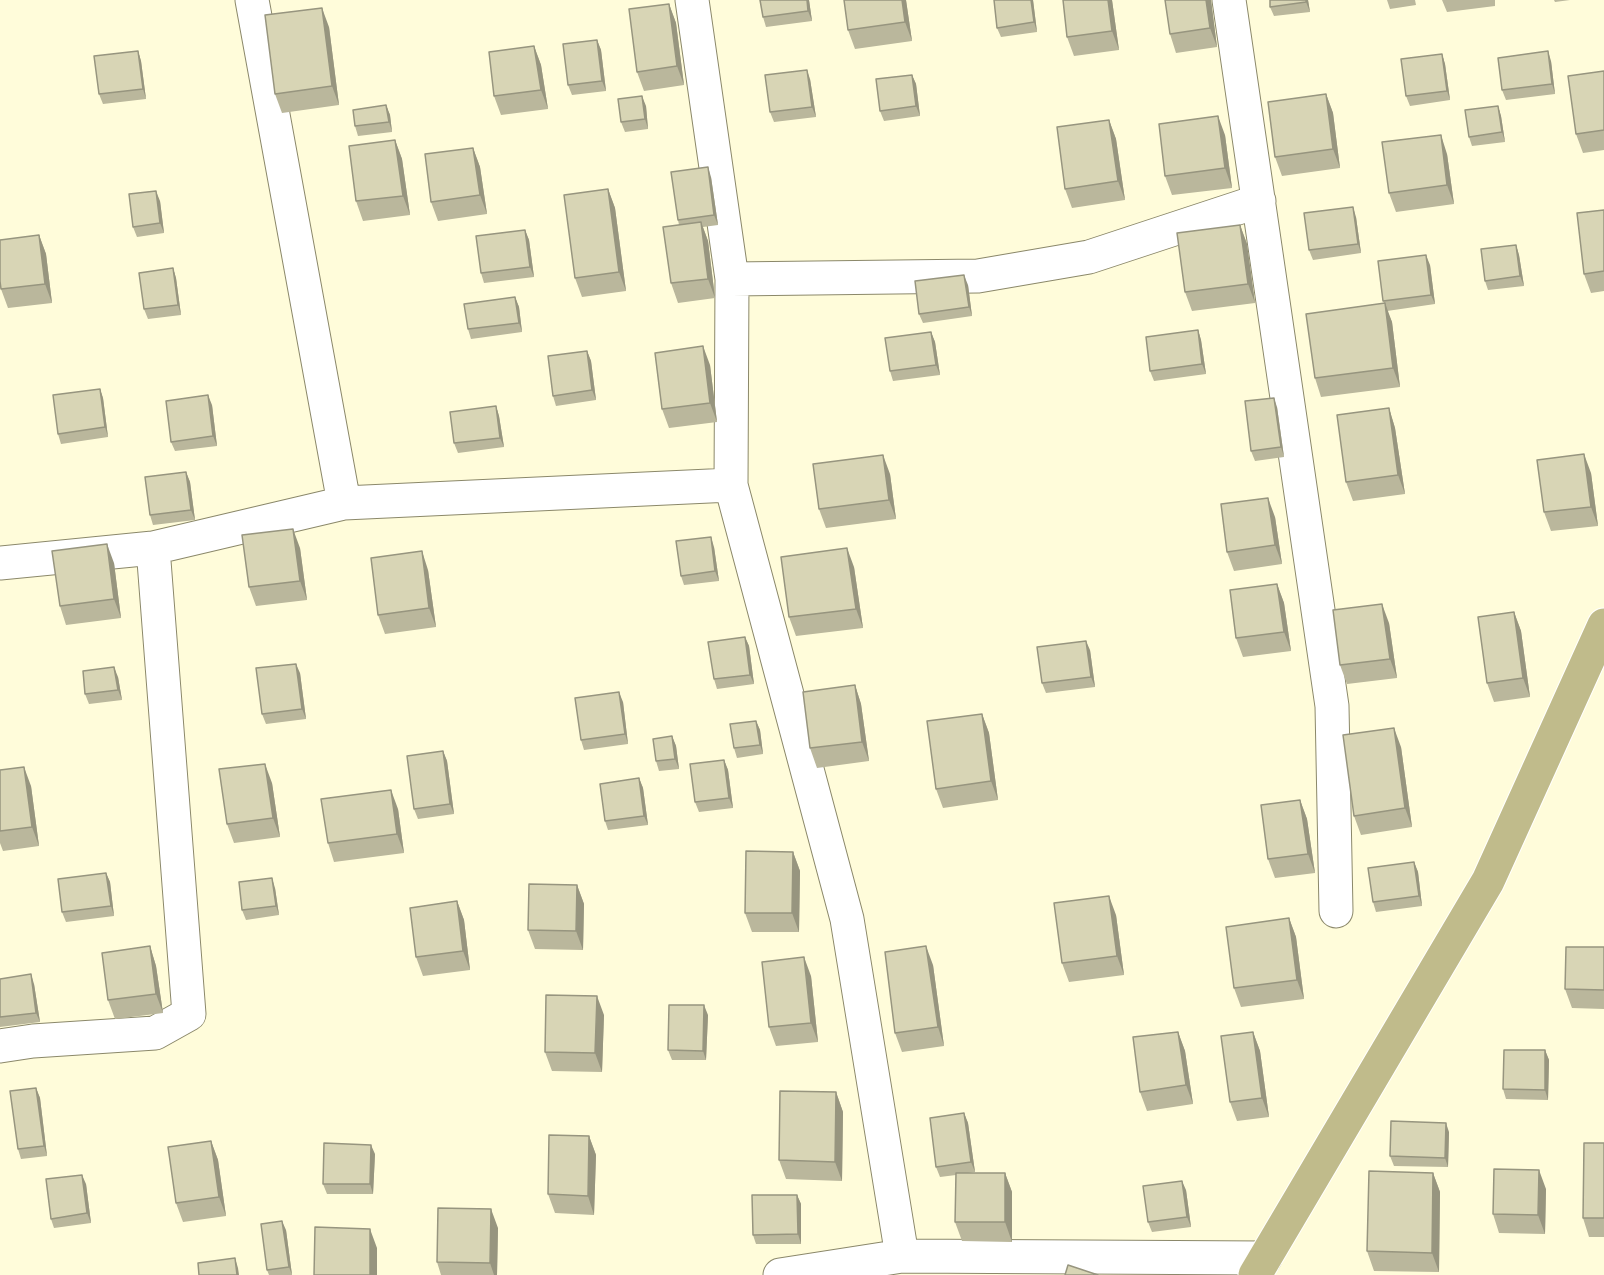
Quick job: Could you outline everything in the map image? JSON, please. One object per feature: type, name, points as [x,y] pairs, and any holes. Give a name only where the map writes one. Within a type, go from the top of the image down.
[{"type":"main road","points":[[1260,1267],[1488,881],[1604,625]]},
{"type":"street","points":[[252,0],[344,503]]},
{"type":"street","points":[[692,0],[732,279],[731,485],[847,919],[902,1256]]},
{"type":"street","points":[[1229,0],[1332,706],[1336,911]]},
{"type":"street","points":[[732,279],[978,276],[1089,257],[1259,201]]},
{"type":"street","points":[[0,563],[153,548],[344,503],[731,485]]},
{"type":"street","points":[[0,1046],[33,1041],[155,1033],[189,1014],[153,548]]},
{"type":"street","points":[[780,1275],[902,1256],[1260,1267]]},
{"type":"building","points":[[760,0],[807,0],[808,11],[763,17]]},
{"type":"building","points":[[844,0],[902,0],[905,22],[848,30]]},
{"type":"building","points":[[994,0],[1031,0],[1034,22],[997,28]]},
{"type":"building","points":[[1063,0],[1108,0],[1112,31],[1067,37]]},
{"type":"building","points":[[1165,0],[1206,0],[1210,28],[1170,34]]},
{"type":"building","points":[[1270,0],[1306,0],[1306,2],[1270,7]]},
{"type":"building","points":[[669,4],[677,66],[637,72],[629,9]]},
{"type":"building","points":[[322,8],[332,86],[275,94],[265,15]]},
{"type":"building","points":[[597,40],[602,81],[568,85],[563,44]]},
{"type":"building","points":[[534,46],[541,90],[494,96],[489,52]]},
{"type":"building","points":[[138,51],[143,89],[99,94],[94,56]]},
{"type":"building","points":[[1548,51],[1552,84],[1502,90],[1498,58]]},
{"type":"building","points":[[1442,54],[1447,91],[1406,96],[1401,59]]},
{"type":"building","points":[[807,70],[812,107],[770,112],[765,75]]},
{"type":"building","points":[[1604,71],[1604,130],[1576,134],[1568,76]]},
{"type":"building","points":[[912,75],[916,106],[880,111],[876,79]]},
{"type":"building","points":[[1326,94],[1333,149],[1275,157],[1268,102]]},
{"type":"building","points":[[642,96],[645,119],[621,122],[618,99]]},
{"type":"building","points":[[386,105],[389,122],[355,126],[353,110]]},
{"type":"building","points":[[1498,106],[1502,132],[1469,137],[1465,110]]},
{"type":"building","points":[[1218,116],[1225,168],[1165,176],[1159,124]]},
{"type":"building","points":[[1109,120],[1118,181],[1065,189],[1057,127]]},
{"type":"building","points":[[1441,135],[1447,185],[1389,193],[1382,142]]},
{"type":"building","points":[[395,140],[403,196],[356,201],[349,146]]},
{"type":"building","points":[[473,148],[480,195],[431,202],[425,154]]},
{"type":"building","points":[[708,167],[714,215],[678,220],[671,172]]},
{"type":"building","points":[[608,189],[619,272],[575,278],[564,195]]},
{"type":"building","points":[[156,191],[160,223],[133,227],[129,194]]},
{"type":"building","points":[[1353,207],[1358,244],[1309,250],[1304,213]]},
{"type":"building","points":[[1604,210],[1604,271],[1584,274],[1577,213]]},
{"type":"building","points":[[701,222],[708,279],[671,283],[663,227]]},
{"type":"building","points":[[1240,225],[1248,284],[1185,292],[1177,233]]},
{"type":"building","points":[[525,230],[530,267],[481,273],[476,236]]},
{"type":"building","points":[[39,235],[45,284],[1,289],[0,240]]},
{"type":"building","points":[[1516,245],[1520,276],[1485,281],[1481,249]]},
{"type":"building","points":[[1426,255],[1431,295],[1383,301],[1378,261]]},
{"type":"building","points":[[173,268],[178,305],[144,309],[139,273]]},
{"type":"building","points":[[964,275],[969,307],[919,314],[915,281]]},
{"type":"building","points":[[515,297],[519,323],[468,329],[464,304]]},
{"type":"building","points":[[1385,303],[1393,368],[1315,378],[1306,314]]},
{"type":"building","points":[[1198,330],[1202,364],[1150,371],[1146,337]]},
{"type":"building","points":[[931,332],[936,365],[890,371],[885,338]]},
{"type":"building","points":[[703,346],[710,403],[662,409],[655,353]]},
{"type":"building","points":[[587,351],[592,390],[553,396],[548,356]]},
{"type":"building","points":[[100,389],[105,427],[58,434],[53,395]]},
{"type":"building","points":[[208,395],[213,436],[171,442],[166,401]]},
{"type":"building","points":[[1274,398],[1281,447],[1251,451],[1245,401]]},
{"type":"building","points":[[496,406],[500,438],[454,443],[450,412]]},
{"type":"building","points":[[1389,408],[1398,475],[1346,482],[1337,415]]},
{"type":"building","points":[[1584,454],[1591,507],[1544,512],[1537,460]]},
{"type":"building","points":[[883,455],[889,500],[819,509],[813,464]]},
{"type":"building","points":[[186,472],[191,510],[150,515],[145,477]]},
{"type":"building","points":[[1268,498],[1275,545],[1227,552],[1221,504]]},
{"type":"building","points":[[293,529],[300,581],[249,587],[242,535]]},
{"type":"building","points":[[711,537],[715,571],[681,576],[676,541]]},
{"type":"building","points":[[107,544],[114,599],[60,606],[52,551]]},
{"type":"building","points":[[847,548],[856,609],[789,617],[781,557]]},
{"type":"building","points":[[422,551],[429,608],[378,615],[371,558]]},
{"type":"building","points":[[1277,584],[1284,632],[1236,638],[1230,590]]},
{"type":"building","points":[[1382,604],[1390,659],[1340,665],[1333,610]]},
{"type":"building","points":[[1514,612],[1523,678],[1487,683],[1478,617]]},
{"type":"building","points":[[745,637],[750,675],[714,679],[708,642]]},
{"type":"building","points":[[1086,641],[1091,677],[1042,683],[1037,647]]},
{"type":"building","points":[[296,664],[302,709],[262,714],[256,668]]},
{"type":"building","points":[[114,667],[118,690],[85,694],[83,671]]},
{"type":"building","points":[[855,685],[862,742],[810,748],[803,692]]},
{"type":"building","points":[[619,692],[625,734],[581,740],[575,698]]},
{"type":"building","points":[[982,714],[991,781],[936,789],[927,721]]},
{"type":"building","points":[[756,721],[760,745],[734,748],[730,724]]},
{"type":"building","points":[[1394,728],[1405,808],[1354,816],[1343,735]]},
{"type":"building","points":[[672,736],[675,759],[656,761],[653,739]]},
{"type":"building","points":[[443,751],[450,804],[414,809],[407,756]]},
{"type":"building","points":[[724,760],[729,798],[695,802],[690,764]]},
{"type":"building","points":[[265,764],[273,818],[227,824],[219,769]]},
{"type":"building","points":[[24,767],[32,827],[0,831],[0,770]]},
{"type":"building","points":[[639,778],[644,816],[605,821],[600,784]]},
{"type":"building","points":[[391,790],[397,834],[328,843],[321,799]]},
{"type":"building","points":[[1300,800],[1308,854],[1268,859],[1261,805]]},
{"type":"building","points":[[746,851],[793,852],[792,913],[745,913]]},
{"type":"building","points":[[1414,862],[1419,896],[1373,902],[1368,868]]},
{"type":"building","points":[[106,873],[111,906],[62,912],[58,879]]},
{"type":"building","points":[[272,878],[276,906],[242,910],[239,882]]},
{"type":"building","points":[[529,884],[577,885],[576,931],[528,930]]},
{"type":"building","points":[[1109,896],[1117,956],[1062,963],[1054,903]]},
{"type":"building","points":[[457,901],[463,951],[416,957],[410,908]]},
{"type":"building","points":[[1289,918],[1297,980],[1234,988],[1226,927]]},
{"type":"building","points":[[150,946],[156,994],[108,1000],[102,953]]},
{"type":"building","points":[[926,946],[938,1027],[895,1033],[885,952]]},
{"type":"building","points":[[1566,947],[1604,947],[1604,990],[1565,989]]},
{"type":"building","points":[[804,957],[811,1023],[769,1027],[762,962]]},
{"type":"building","points":[[31,974],[36,1013],[0,1017],[0,979]]},
{"type":"building","points":[[546,995],[597,996],[595,1053],[545,1052]]},
{"type":"building","points":[[669,1005],[704,1005],[703,1051],[668,1050]]},
{"type":"building","points":[[1178,1032],[1186,1085],[1140,1092],[1133,1037]]},
{"type":"building","points":[[1253,1032],[1262,1098],[1230,1102],[1221,1036]]},
{"type":"building","points":[[1504,1050],[1545,1050],[1545,1090],[1503,1089]]},
{"type":"building","points":[[36,1088],[44,1146],[18,1149],[10,1091]]},
{"type":"building","points":[[780,1091],[836,1092],[835,1162],[779,1160]]},
{"type":"building","points":[[964,1113],[971,1162],[936,1167],[930,1118]]},
{"type":"building","points":[[1391,1121],[1446,1123],[1445,1158],[1390,1156]]},
{"type":"building","points":[[549,1135],[589,1136],[588,1196],[548,1194]]},
{"type":"building","points":[[211,1141],[219,1197],[176,1203],[168,1147]]},
{"type":"building","points":[[324,1143],[371,1145],[370,1184],[323,1184]]},
{"type":"building","points":[[1584,1143],[1604,1143],[1604,1218],[1583,1218]]},
{"type":"building","points":[[1494,1169],[1539,1170],[1538,1215],[1493,1214]]},
{"type":"building","points":[[1369,1171],[1433,1173],[1432,1253],[1367,1251]]},
{"type":"building","points":[[956,1173],[1005,1173],[1005,1222],[955,1222]]},
{"type":"building","points":[[82,1175],[87,1213],[51,1219],[46,1179]]},
{"type":"building","points":[[1182,1181],[1187,1217],[1148,1222],[1143,1186]]},
{"type":"building","points":[[752,1195],[797,1195],[798,1234],[753,1235]]},
{"type":"building","points":[[438,1208],[491,1209],[490,1263],[437,1262]]},
{"type":"building","points":[[282,1221],[289,1267],[267,1270],[261,1224]]},
{"type":"building","points":[[315,1227],[370,1229],[370,1275],[314,1275]]},
{"type":"building","points":[[235,1258],[237,1275],[199,1275],[198,1263]]},
{"type":"building","points":[[1068,1265],[1098,1275],[1065,1275]]}]
